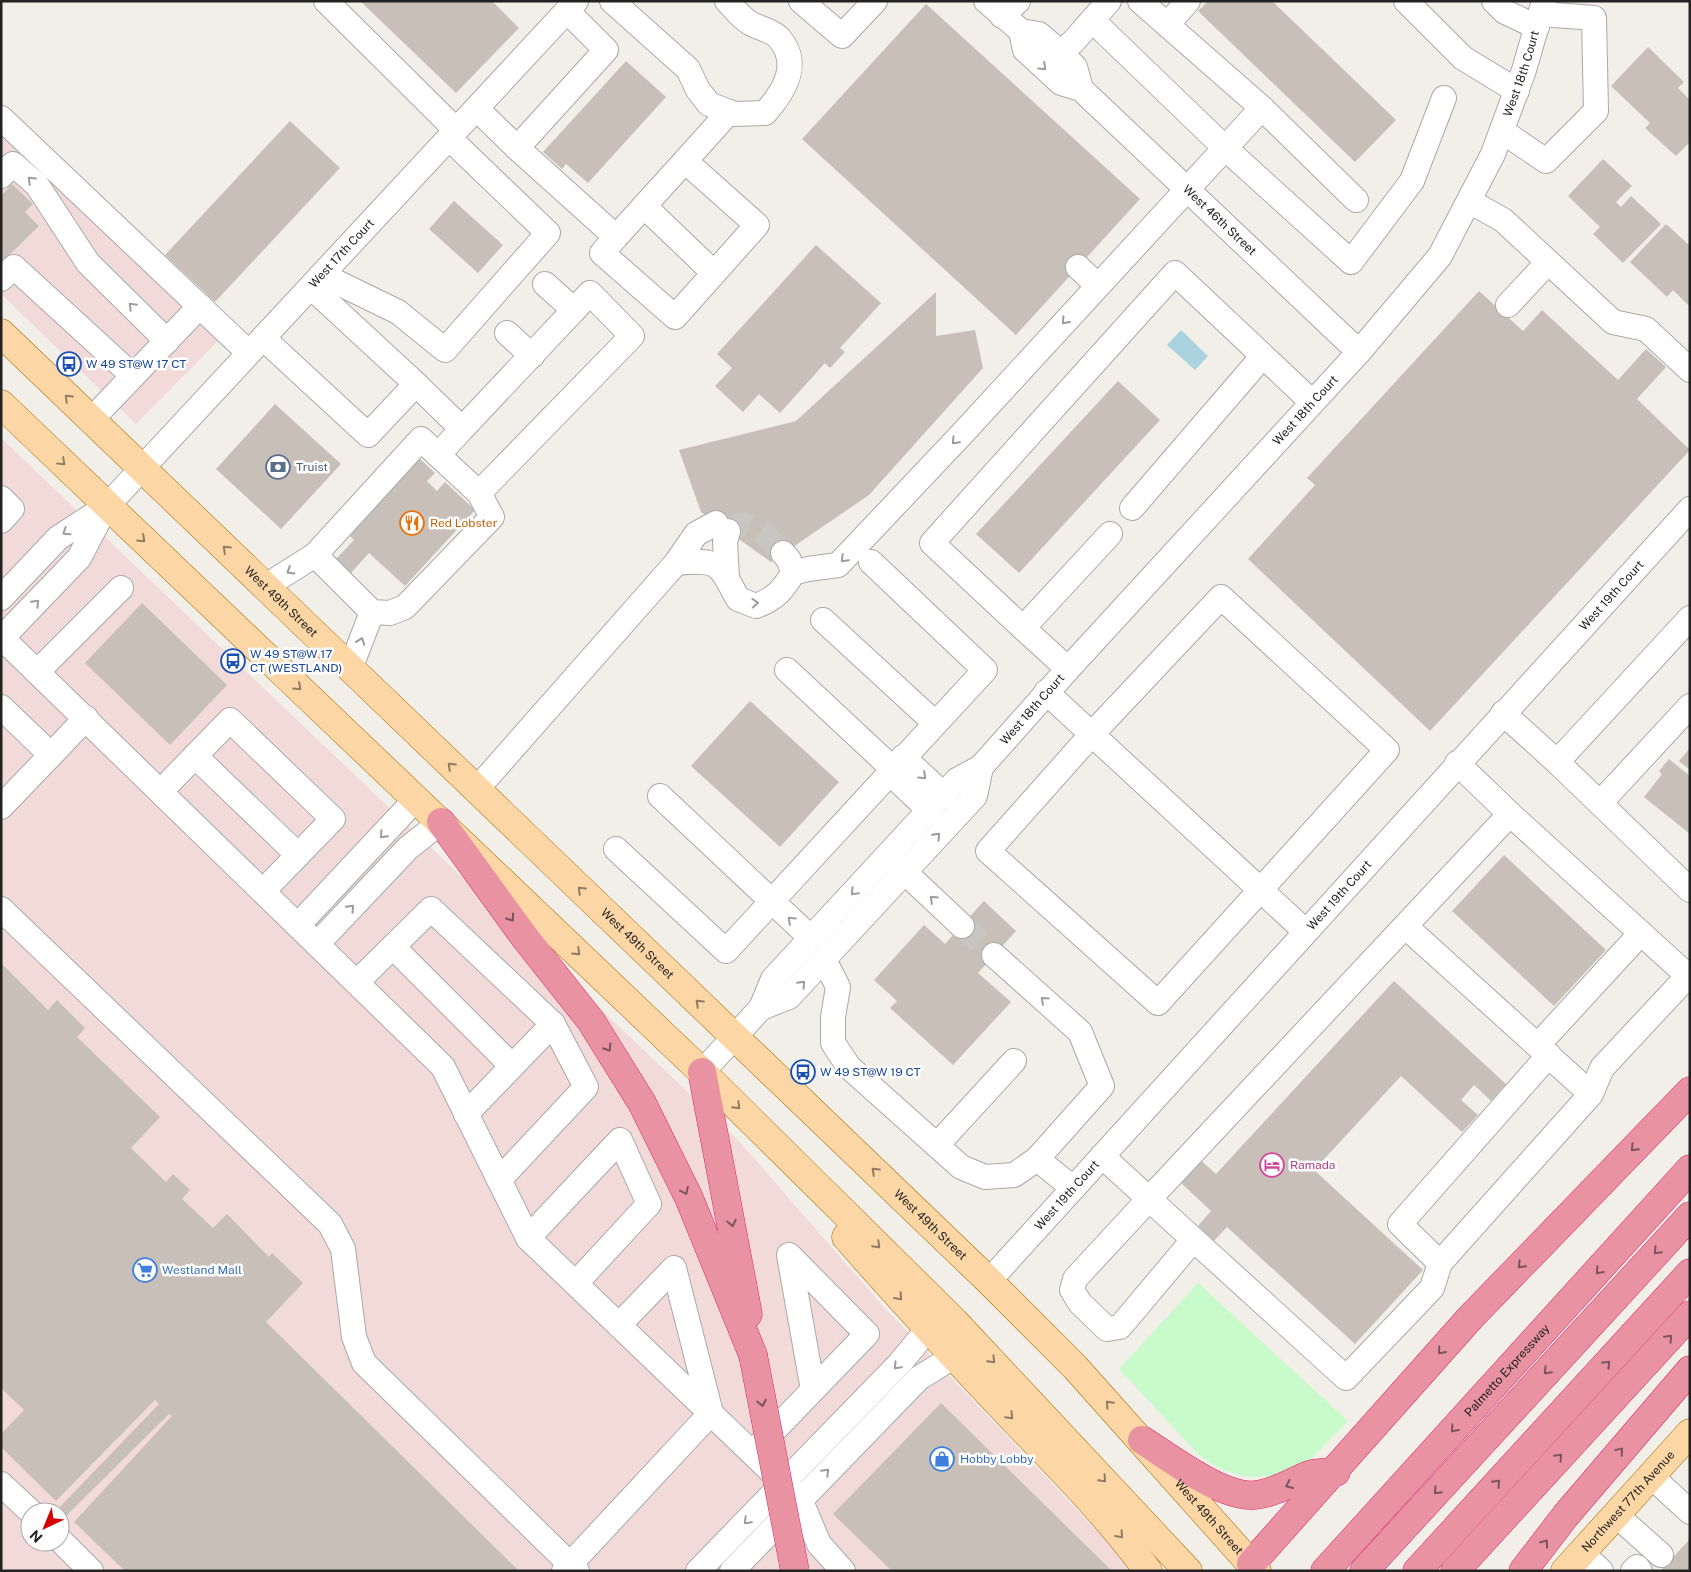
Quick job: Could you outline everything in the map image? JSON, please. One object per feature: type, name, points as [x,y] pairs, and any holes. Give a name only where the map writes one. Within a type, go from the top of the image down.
[{"type":"highway","points":[[440,822],[526,939],[591,1021],[642,1103],[689,1198],[753,1355]]},
{"type":"highway","points":[[702,1072],[746,1291],[753,1355],[795,1571]]},
{"type":"highway","points":[[1251,1568],[1470,1318],[1690,1091]]},
{"type":"highway","name":"Palmetto Expressway","points":[[1328,1567],[1690,1169]]},
{"type":"highway","points":[[1364,1571],[1690,1216]]},
{"type":"highway","points":[[1417,1571],[1690,1273]]},
{"type":"highway","points":[[1455,1571],[1690,1315]]},
{"type":"highway","points":[[1523,1571],[1566,1515],[1690,1370]]},
{"type":"highway","points":[[1142,1440],[1202,1478],[1228,1490],[1254,1495],[1285,1487],[1310,1475],[1336,1472]]},
{"type":"main road","name":"West 49th Street","points":[[1,333],[989,1281],[1076,1367],[1142,1440],[1251,1568]]},
{"type":"main road","points":[[1,404],[702,1072],[954,1321],[1188,1571]]},
{"type":"main road","points":[[781,1150],[809,1194],[928,1329],[1052,1460],[1134,1552],[1148,1571]]},
{"type":"main road","name":"Northwest 77th Avenue","points":[[1582,1565],[1616,1515],[1690,1433]]},
{"type":"street","points":[[317,281],[398,312],[445,350],[548,233],[326,1]]},
{"type":"street","points":[[612,1],[688,69],[698,90],[709,104],[734,114],[765,113],[781,95],[790,73],[787,53],[777,36],[748,22],[727,1]]},
{"type":"street","points":[[801,1],[842,36],[875,1]]},
{"type":"street","points":[[1060,52],[1110,1]]},
{"type":"street","points":[[1140,1],[1262,108],[1356,200]]},
{"type":"street","points":[[1166,25],[1188,1]]},
{"type":"street","points":[[1406,1],[1463,58],[1516,91]]},
{"type":"street","points":[[1494,1],[1505,12],[1594,18],[1596,111],[1546,161],[1502,131]]},
{"type":"street","points":[[516,148],[606,50],[572,6]]},
{"type":"street","name":"West 17th Court","points":[[107,506],[572,6]]},
{"type":"street","points":[[1002,6],[1021,31],[1039,34],[1075,67],[1080,89]]},
{"type":"street","name":"West 18th Court","points":[[702,1072],[761,1008],[773,979],[957,780],[981,767],[1046,692],[1359,352],[1440,256],[1493,154],[1541,14]]},
{"type":"street","points":[[1092,20],[1225,148],[1351,262],[1412,181],[1444,98]]},
{"type":"street","name":"West 46th Street","points":[[1021,31],[1025,50],[1061,83],[1080,89],[1359,352]]},
{"type":"street","points":[[676,563],[706,560],[721,569],[738,599],[756,606],[771,600],[783,590],[788,563],[808,569],[838,566],[962,435],[1097,285],[1262,108]]},
{"type":"street","points":[[476,109],[516,148],[616,237]]},
{"type":"street","points":[[685,161],[757,225],[675,318],[602,253],[729,112]]},
{"type":"street","points":[[1,118],[200,306],[256,345],[368,435],[416,384]]},
{"type":"street","points":[[1,176],[13,164],[37,185],[88,263],[167,341]]},
{"type":"street","points":[[1469,201],[1503,220],[1613,322],[1646,329],[1690,370]]},
{"type":"street","points":[[644,206],[714,273]]},
{"type":"street","points":[[1508,305],[1548,262]]},
{"type":"street","points":[[1,279],[14,267],[133,376]]},
{"type":"street","points":[[1078,268],[1097,285]]},
{"type":"street","points":[[1068,669],[932,543],[1175,273],[1262,357],[1312,402]]},
{"type":"street","points":[[317,281],[462,429]]},
{"type":"street","points":[[545,284],[574,310]]},
{"type":"street","points":[[438,455],[590,293],[632,336],[479,493]]},
{"type":"street","points":[[91,420],[200,306]]},
{"type":"street","points":[[507,333],[532,356]]},
{"type":"street","points":[[1132,508],[1262,357]]},
{"type":"street","points":[[266,586],[315,556],[421,439],[479,493],[492,517],[405,607],[390,613],[372,612],[315,556]]},
{"type":"street","points":[[1,498],[12,509],[1,520]]},
{"type":"street","points":[[1,598],[58,538],[107,506]]},
{"type":"street","points":[[107,506],[78,558],[2,638],[299,924],[443,1067],[528,1238],[792,1491],[820,1544],[842,1571]]},
{"type":"street","name":"West 19th Court","points":[[989,1281],[1690,508]]},
{"type":"street","points":[[476,790],[676,563],[696,534],[722,527],[727,577]]},
{"type":"street","points":[[1023,628],[1110,534]]},
{"type":"street","points":[[616,848],[726,951],[985,670],[871,562]]},
{"type":"street","points":[[37,672],[121,588]]},
{"type":"street","points":[[1221,597],[1387,750],[1158,1003],[988,851],[1092,734],[1221,597]]},
{"type":"street","points":[[350,669],[372,612]]},
{"type":"street","points":[[1558,762],[1690,618]]},
{"type":"street","points":[[823,620],[935,723]]},
{"type":"street","points":[[787,670],[937,803]]},
{"type":"street","points":[[1046,692],[1305,931]]},
{"type":"street","points":[[1600,803],[1690,706]]},
{"type":"street","points":[[1,707],[51,755]]},
{"type":"street","points":[[1503,713],[1558,762],[1690,890]]},
{"type":"street","points":[[1,807],[86,718]]},
{"type":"street","points":[[161,791],[230,720],[333,819],[264,890]]},
{"type":"street","points":[[195,756],[298,855]]},
{"type":"street","points":[[1102,1156],[1346,1378],[1432,1288],[1440,1263],[1592,1094],[1602,1068],[1688,976],[1510,814],[1457,763]]},
{"type":"street","name":"West 18th Court","points":[[761,1008],[789,997],[975,796],[981,767]]},
{"type":"street","points":[[660,796],[811,938]]},
{"type":"street","points":[[299,924],[416,799]]},
{"type":"street","points":[[1193,1240],[1120,1326],[1107,1329],[1080,1303],[1072,1290],[1075,1279],[1510,814]]},
{"type":"street","points":[[318,943],[408,848],[440,822]]},
{"type":"street","points":[[887,856],[962,926]]},
{"type":"street","points":[[1,909],[330,1224],[343,1249],[354,1337],[364,1363],[570,1568],[711,1412]]},
{"type":"street","points":[[357,982],[431,909],[553,1024],[586,1087],[499,1180]]},
{"type":"street","points":[[1405,926],[1592,1094]]},
{"type":"street","points":[[1440,1263],[1400,1224],[1640,933]]},
{"type":"street","points":[[393,947],[512,1066]]},
{"type":"street","points":[[822,962],[830,971],[838,987],[833,1017],[833,1043],[849,1067],[961,1167],[985,1177],[1014,1175],[1037,1159],[1102,1086],[1080,1032],[994,955]]},
{"type":"street","points":[[466,1114],[553,1024]]},
{"type":"street","points":[[937,1145],[1014,1061]]},
{"type":"street","points":[[528,1238],[620,1140],[649,1204],[576,1284]]},
{"type":"street","points":[[1037,1159],[1073,1188]]},
{"type":"street","points":[[752,1453],[813,1390],[867,1334],[789,1255],[813,1390]]},
{"type":"street","points":[[619,1325],[674,1268],[711,1412]]},
{"type":"street","points":[[732,1571],[792,1491],[928,1329]]},
{"type":"street","points":[[698,1571],[792,1491],[919,1378],[953,1356]]},
{"type":"street","points":[[1651,1476],[1690,1512]]},
{"type":"street","points":[[1,1484],[20,1502]]},
{"type":"street","points":[[1616,1515],[1661,1555]]},
{"type":"street","points":[[70,1550],[91,1571]]},
{"type":"street","points":[[1633,1571],[1637,1567],[1640,1571]]},
{"type":"shaded area","points":[[1,135],[219,340],[136,424],[1,294]]},
{"type":"shaded area","points":[[1,438],[738,1140],[882,1305],[1121,1556],[1129,1571],[1,1571]]},
{"type":"green space","points":[[1198,1283],[1348,1421],[1312,1458],[1295,1470],[1267,1480],[1266,1476],[1248,1477],[1231,1473],[1214,1465],[1199,1455],[1119,1369]]},
{"type":"water","points":[[1181,330],[1208,356],[1195,370],[1167,345]]},
{"type":"building","points":[[360,1],[492,1],[519,28],[456,93]]},
{"type":"building","points":[[1208,1],[1272,1],[1396,120],[1355,162],[1198,11]]},
{"type":"building","points":[[926,4],[1140,199],[1016,335],[802,139]]},
{"type":"building","points":[[1648,47],[1684,82],[1678,88],[1690,100],[1690,142],[1676,156],[1645,128],[1650,123],[1611,86]]},
{"type":"building","points":[[626,61],[666,97],[588,183],[566,164],[562,169],[543,152]]},
{"type":"building","points":[[290,121],[340,168],[215,302],[165,255]]},
{"type":"building","points":[[1603,159],[1632,186],[1616,202],[1621,207],[1631,196],[1661,224],[1623,263],[1593,234],[1600,227],[1568,196]]},
{"type":"building","points":[[12,184],[33,204],[25,212],[39,226],[1,263],[1,196]]},
{"type":"building","points":[[454,201],[503,245],[478,273],[429,229]]},
{"type":"building","points":[[1666,224],[1690,246],[1690,307],[1673,290],[1667,297],[1630,262]]},
{"type":"building","points":[[816,245],[881,303],[840,348],[845,352],[830,368],[825,363],[780,413],[759,394],[743,412],[715,386],[732,368],[717,354]]},
{"type":"building","points":[[1479,291],[1523,331],[1542,310],[1618,380],[1646,349],[1666,367],[1637,399],[1690,450],[1430,731],[1248,559],[1315,485],[1307,478]]},
{"type":"building","points":[[936,292],[936,336],[975,330],[983,368],[869,495],[771,562],[701,512],[679,450],[796,421]]},
{"type":"building","points":[[1118,381],[1160,420],[1019,573],[976,534]]},
{"type":"building","name":"Truist","points":[[275,404],[341,464],[281,529],[216,469]]},
{"type":"building","name":"Red Lobster","points":[[420,459],[435,473],[427,481],[437,491],[445,482],[475,510],[405,586],[369,553],[351,573],[336,559],[354,540],[349,535]]},
{"type":"building","points":[[142,603],[227,685],[170,745],[85,663]]},
{"type":"building","points":[[750,701],[839,782],[780,847],[691,766]]},
{"type":"building","points":[[1690,748],[1690,770],[1679,761]]},
{"type":"building","points":[[1669,759],[1690,776],[1690,834],[1644,797],[1662,774],[1659,771]]},
{"type":"building","points":[[1504,855],[1606,950],[1554,1006],[1452,911]]},
{"type":"building","points":[[984,901],[1016,931],[978,973],[1011,1002],[953,1065],[890,1008],[897,1001],[874,980],[924,925],[945,944]]},
{"type":"building","name":"Westland Mall","points":[[1,963],[48,1010],[57,1000],[85,1028],[77,1037],[160,1117],[131,1148],[166,1182],[173,1174],[190,1190],[182,1199],[213,1228],[227,1214],[269,1257],[272,1253],[303,1283],[266,1322],[519,1571],[125,1571],[74,1522],[172,1416],[169,1414],[70,1512],[70,1502],[65,1502],[159,1404],[155,1400],[56,1501],[1,1447],[1,1434],[24,1410],[1,1388]]},
{"type":"building","name":"Ramada","points":[[1394,981],[1506,1084],[1491,1101],[1474,1085],[1461,1100],[1478,1115],[1462,1132],[1401,1076],[1314,1170],[1423,1270],[1355,1344],[1227,1227],[1214,1241],[1198,1226],[1211,1211],[1179,1181],[1199,1159],[1216,1174]]},
{"type":"building","name":"Hobby Lobby","points":[[941,1403],[1112,1571],[892,1571],[833,1514]]},
{"type":"building","points":[[1690,1539],[1690,1571],[1663,1571],[1662,1569]]},
{"type":"tunnel","points":[[728,531],[742,524],[753,527],[783,553]]},
{"type":"tunnel","points":[[962,926],[994,955]]},
{"type":"place","name":"W 49 ST@W 17 CT","points":[[69,364]]},
{"type":"place","name":"Truist","points":[[278,467]]},
{"type":"place","name":"Red Lobster","points":[[412,523]]},
{"type":"place","name":"W 49 ST@W 17 CT (WESTLAND)","points":[[233,661]]},
{"type":"place","name":"W 49 ST@W 19 CT","points":[[803,1072]]},
{"type":"place","name":"Ramada","points":[[1272,1165]]},
{"type":"place","name":"Westland Mall","points":[[145,1270]]},
{"type":"place","name":"Hobby Lobby","points":[[942,1459]]}]
